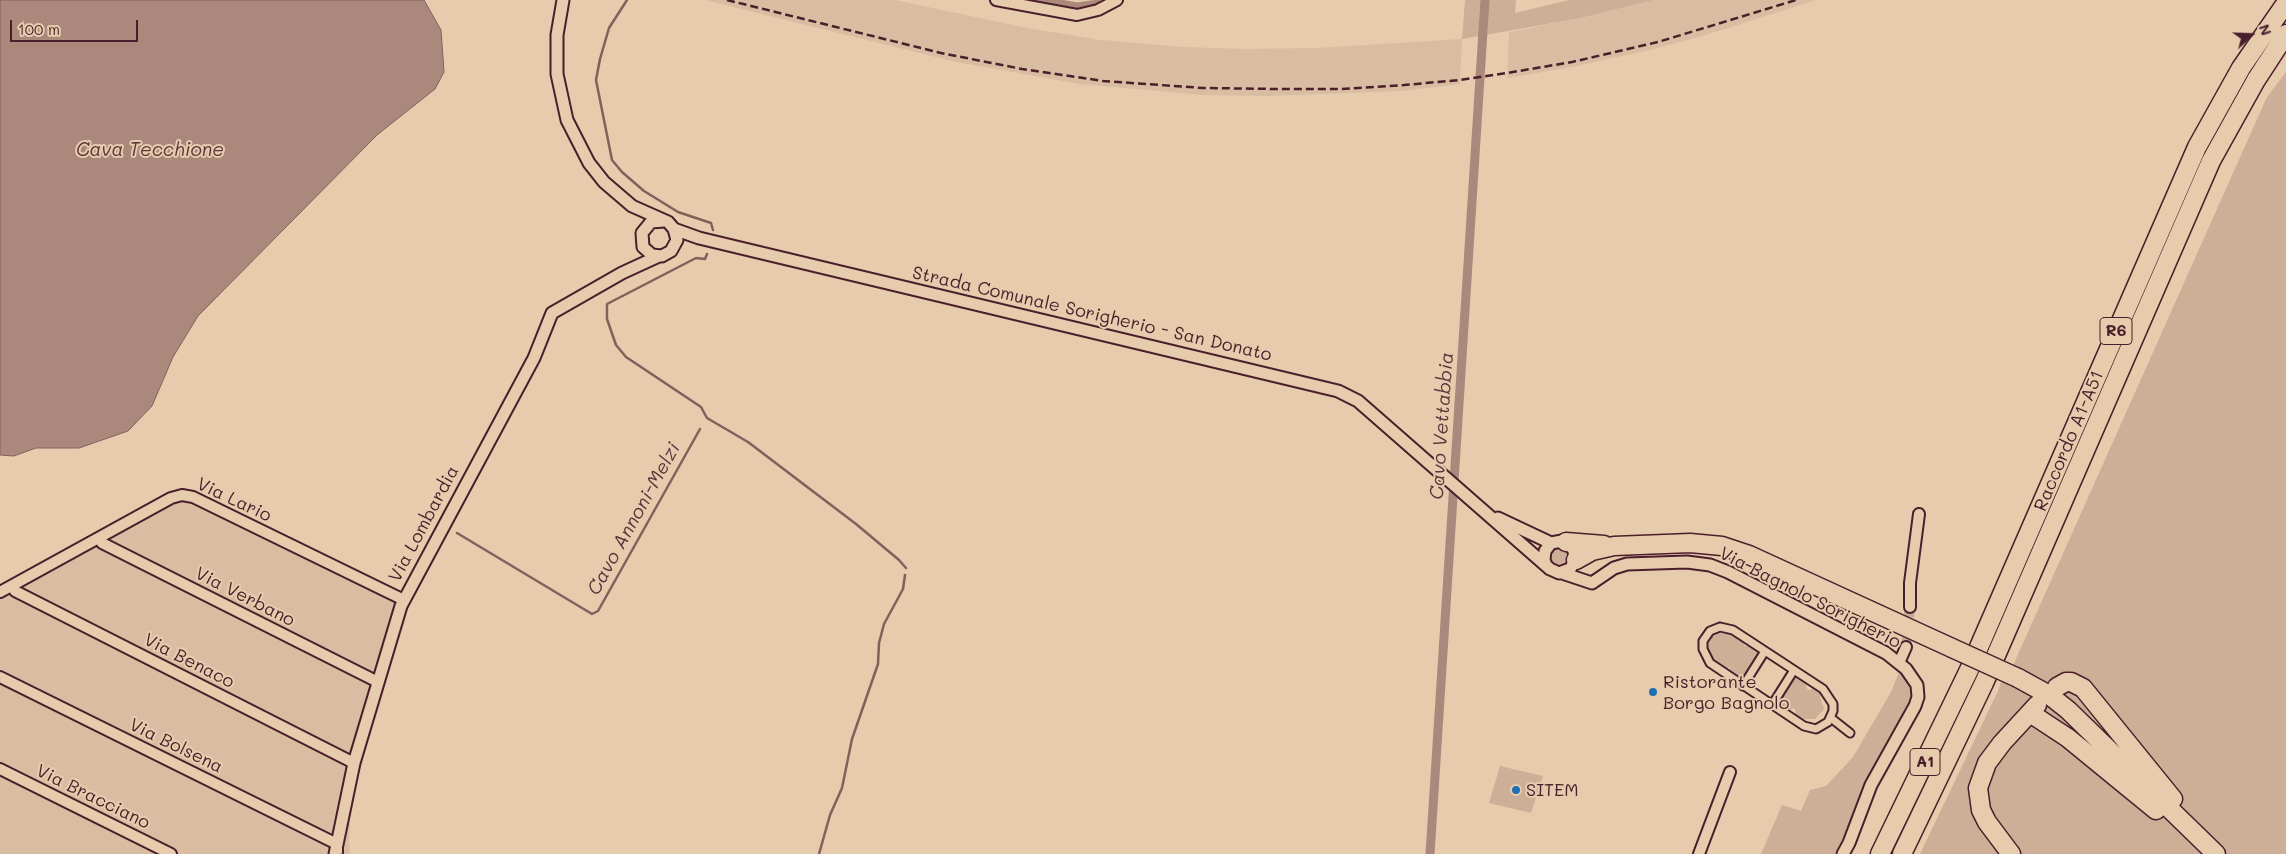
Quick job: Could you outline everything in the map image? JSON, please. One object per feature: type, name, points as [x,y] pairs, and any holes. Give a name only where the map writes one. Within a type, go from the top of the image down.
[{"type":"highway","name":"Raccordo A1-A51","points":[[1969,670],[2197,147],[2240,68],[2286,3]]},
{"type":"highway","name":"Raccordo A1-A51","points":[[1985,680],[2211,161],[2256,80],[2286,34]]},
{"type":"highway","points":[[1558,543],[1614,546],[1690,543],[1735,550],[2018,678],[2049,695],[2068,710],[2216,854]]},
{"type":"highway","points":[[1575,561],[1592,551],[1614,546]]},
{"type":"highway","name":"A1","points":[[1880,854],[1969,670]]},
{"type":"highway","name":"A1","points":[[1902,854],[1985,680]]},
{"type":"highway","points":[[2057,687],[2066,682],[2072,682],[2083,688],[2216,854]]},
{"type":"highway","points":[[2011,854],[1980,810],[1978,788],[1987,763],[2036,707],[2068,738],[2190,838],[2216,854]]},
{"type":"street","points":[[562,0],[557,35],[557,74],[568,120],[577,141],[598,174],[632,206],[644,228]]},
{"type":"street","points":[[996,0],[1077,14],[1098,10],[1117,0]]},
{"type":"street","points":[[632,206],[664,221],[674,228],[699,238]]},
{"type":"street","points":[[664,221],[653,221],[644,228],[641,238],[644,249],[651,254],[659,256],[670,252],[676,242],[674,228]]},
{"type":"street","points":[[676,242],[699,238]]},
{"type":"street","name":"Strada Comunale Sorigherio - San Donato","points":[[699,238],[1338,391],[1358,401],[1481,508]]},
{"type":"street","points":[[634,267],[644,249]]},
{"type":"street","name":"Via Lombardia","points":[[337,851],[354,762],[404,600],[534,358],[552,313],[634,267],[659,256]]},
{"type":"street","name":"Via Lario","points":[[0,592],[171,498],[182,494],[193,497],[404,600]]},
{"type":"street","points":[[1481,508],[1511,526],[1573,548],[1578,574],[1585,581]]},
{"type":"street","points":[[1481,508],[1524,548],[1554,572],[1585,581]]},
{"type":"street","points":[[1910,607],[1910,582],[1919,514]]},
{"type":"street","name":"Via Verbano","points":[[99,538],[102,543],[378,682]]},
{"type":"street","points":[[1546,565],[1545,551],[1558,543]]},
{"type":"street","points":[[1562,573],[1570,569],[1575,561]]},
{"type":"street","name":"Via Bagnolo Sorigherio","points":[[1585,581],[1596,582],[1617,567],[1627,564],[1687,562],[1710,565],[1728,572],[1886,653],[1899,663],[1914,680],[1918,691],[1917,702],[1871,785],[1843,854]]},
{"type":"street","name":"Via Benaco","points":[[11,586],[14,591],[354,762]]},
{"type":"street","points":[[1726,627],[1794,670],[1826,692],[1833,704],[1831,718],[1820,727],[1807,728],[1743,686],[1707,660],[1702,645],[1706,635],[1715,628],[1726,627]]},
{"type":"street","points":[[1899,663],[1906,647]]},
{"type":"street","points":[[1743,686],[1765,651]]},
{"type":"street","points":[[1772,705],[1794,670]]},
{"type":"street","name":"Via Bolsena","points":[[0,677],[337,851]]},
{"type":"street","points":[[1831,718],[1850,732]]},
{"type":"street","name":"Via Bracciano","points":[[0,769],[171,854]]},
{"type":"street","points":[[1699,854],[1730,772]]},
{"type":"shaded area","points":[[705,0],[895,0],[1027,28],[1101,40],[1184,47],[1245,49],[1317,48],[1462,39],[1460,84],[1402,91],[1268,96],[1202,95],[1080,84],[956,62]]},
{"type":"shaded area","points":[[1465,0],[1516,0],[1515,13],[1569,0],[1654,0],[1581,18],[1462,39]]},
{"type":"shaded area","points":[[1654,0],[1816,0],[1658,48],[1572,67],[1507,78],[1509,32],[1581,18]]},
{"type":"shaded area","points":[[2286,72],[2286,854],[1920,854],[2003,677],[2007,679],[2267,97]]},
{"type":"shaded area","points":[[182,495],[404,600],[351,798],[350,854],[0,854],[0,595]]},
{"type":"shaded area","points":[[1560,547],[1567,550],[1570,557],[1567,564],[1560,567],[1553,564],[1550,557],[1553,550]]},
{"type":"shaded area","points":[[1731,630],[1744,640],[1744,646],[1749,646],[1750,644],[1763,652],[1742,684],[1729,675],[1730,667],[1724,671],[1710,662],[1712,659],[1708,651],[1708,644],[1711,637],[1720,633],[1729,634]]},
{"type":"shaded area","points":[[1900,670],[1912,686],[1912,700],[1838,849],[1834,854],[1761,854],[1782,805],[1801,811],[1810,790],[1826,786],[1853,757],[1891,692]]},
{"type":"shaded area","points":[[1795,673],[1808,682],[1806,687],[1808,690],[1811,690],[1814,686],[1822,692],[1820,696],[1824,709],[1815,719],[1804,719],[1802,723],[1792,717],[1796,713],[1795,709],[1793,708],[1788,713],[1773,704]]},
{"type":"shaded area","name":"SITEM","points":[[1500,766],[1543,776],[1531,813],[1489,803]]},
{"type":"water","name":"Cava Tecchione","points":[[0,0],[424,0],[441,30],[444,72],[435,89],[377,135],[198,316],[173,357],[152,406],[128,431],[79,448],[36,448],[14,456],[0,455]]},
{"type":"waterway","name":"Cavo Annoni-Melzi","points":[[627,0],[609,28],[596,80],[612,160],[622,172],[644,191],[678,212],[711,223],[713,230]]},
{"type":"waterway","points":[[1037,0],[1077,7],[1098,4]]},
{"type":"waterway","name":"Cavo Vettabbia","points":[[1430,854],[1485,0]]},
{"type":"waterway","name":"Cavo Annoni-Melzi","points":[[707,254],[705,259],[696,258],[607,304],[607,319],[616,345],[626,357],[701,407],[707,418],[748,442],[856,524],[906,568]]},
{"type":"waterway","name":"Cavo Annoni-Melzi","points":[[457,533],[592,614],[598,611],[700,429]]},
{"type":"waterway","points":[[819,854],[830,815],[842,788],[852,739],[878,664],[879,643],[884,624],[903,589],[905,575]]},
{"type":"tunnel","points":[[1906,647],[1910,607]]},
{"type":"railway","points":[[727,0],[941,53],[1022,69],[1103,81],[1203,88],[1276,89],[1342,89],[1460,80],[1572,62],[1658,42],[1796,0]]},
{"type":"place","name":"Ristorante Borgo Bagnolo","points":[[1653,692]]},
{"type":"place","name":"SITEM","points":[[1516,790]]}]
